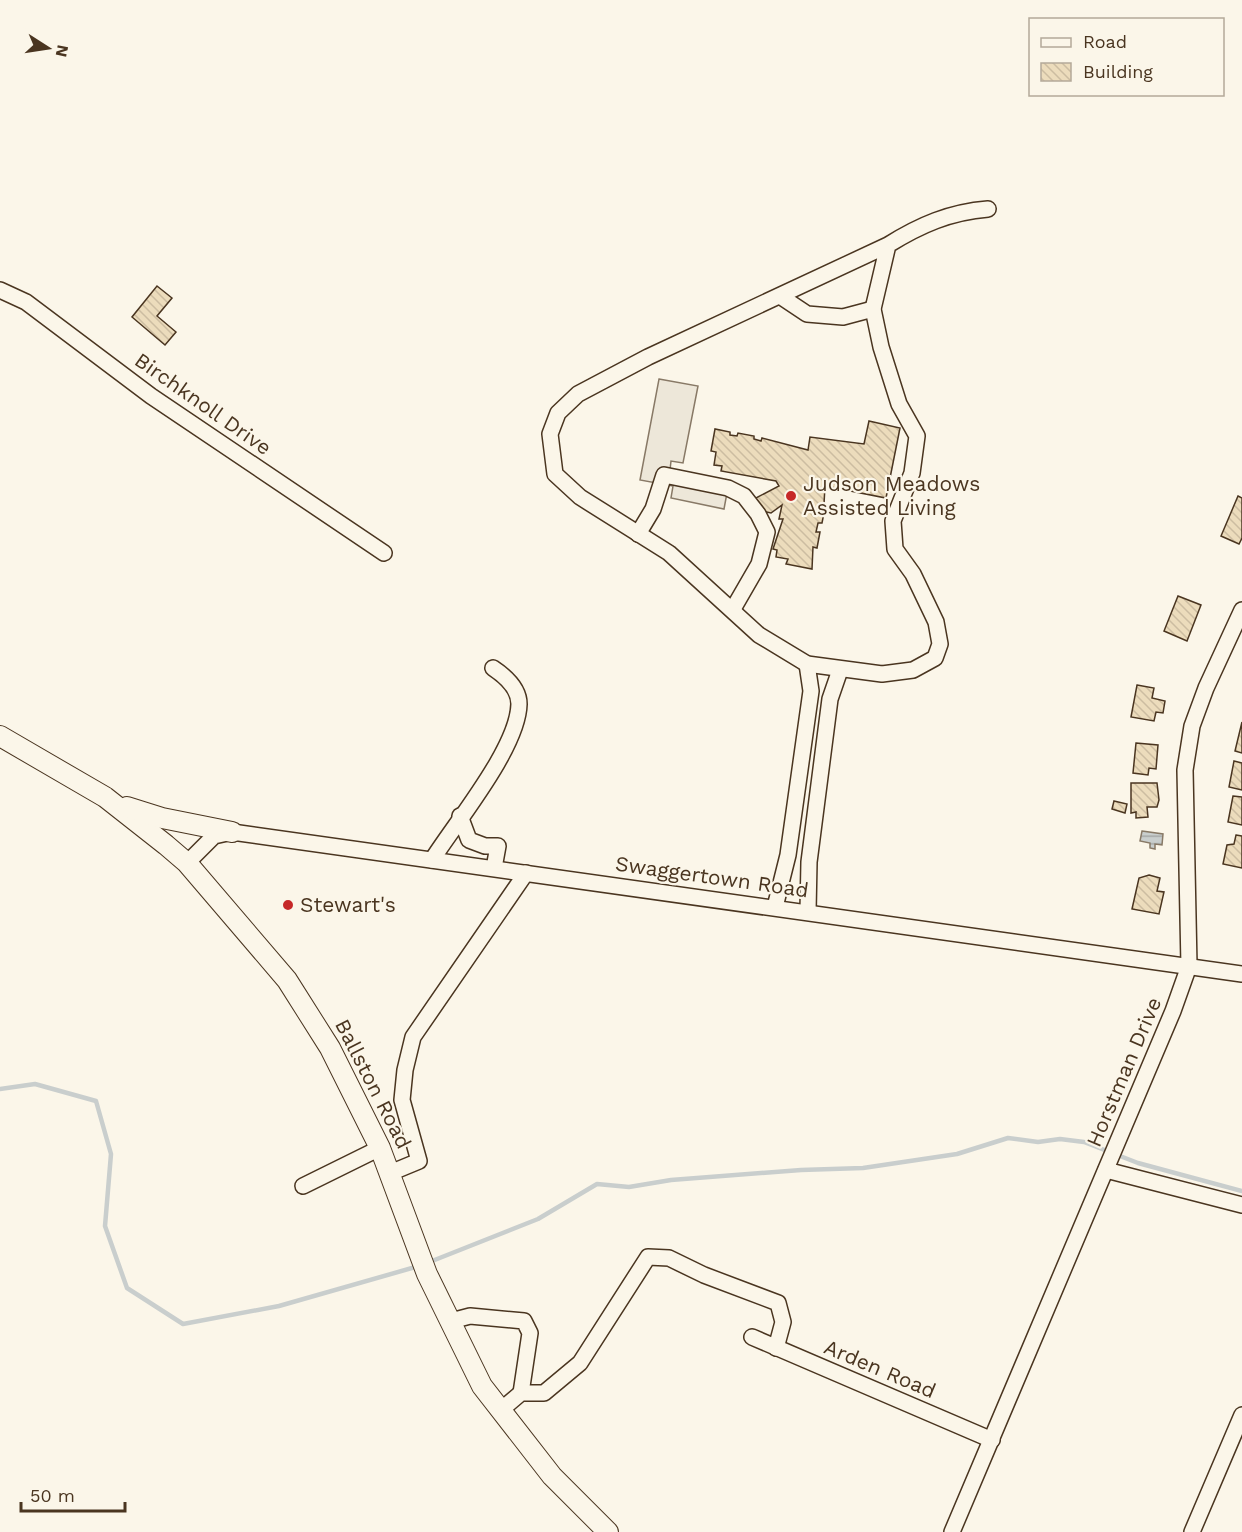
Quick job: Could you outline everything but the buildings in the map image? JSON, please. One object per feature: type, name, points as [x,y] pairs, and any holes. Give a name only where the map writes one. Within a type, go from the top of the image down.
[{"type":"main road","name":"Ballston Road","points":[[0,736],[105,797],[187,863],[249,934],[307,1010],[330,1048],[380,1148],[423,1265],[482,1386],[552,1476],[608,1532]]},
{"type":"main road","points":[[105,797],[136,812],[232,832]]},
{"type":"street","points":[[888,245],[873,309],[881,347],[898,404],[917,436],[912,473],[893,521],[895,549],[913,574],[936,622],[940,644],[935,658],[913,670],[882,674],[807,664],[759,634],[669,553],[580,496],[555,474],[550,434],[558,414],[578,394],[888,245],[919,225],[961,211],[988,209]]},
{"type":"street","name":"Birchknoll Drive","points":[[0,290],[26,302],[151,396],[384,553]]},
{"type":"street","points":[[780,296],[807,315],[843,316],[873,309]]},
{"type":"street","points":[[638,534],[653,509],[664,475],[728,488],[744,496],[758,514],[766,532],[759,564],[733,609]]},
{"type":"street","name":"Horstman Drive","points":[[952,1532],[1106,1170],[1189,966],[1185,770],[1192,726],[1206,688],[1242,610]]},
{"type":"street","points":[[775,907],[788,855],[809,703],[807,664]]},
{"type":"street","points":[[432,860],[500,757],[513,730],[519,703],[507,678],[493,668]]},
{"type":"street","points":[[808,911],[809,862],[830,699],[840,670]]},
{"type":"street","points":[[460,816],[470,840],[485,846],[498,846],[494,868]]},
{"type":"street","points":[[187,863],[214,836],[232,832]]},
{"type":"street","name":"Swaggertown Road","points":[[232,832],[808,911],[1242,974]]},
{"type":"street","points":[[390,1173],[419,1161],[402,1100],[405,1070],[413,1037],[526,873]]},
{"type":"street","points":[[303,1186],[380,1148]]},
{"type":"street","points":[[1106,1170],[1242,1205]]},
{"type":"street","points":[[521,1392],[544,1393],[580,1363],[648,1257],[669,1258],[704,1275],[778,1302],[783,1322],[776,1348]]},
{"type":"street","points":[[450,1321],[470,1316],[524,1321],[530,1333],[521,1392],[501,1410]]},
{"type":"street","name":"Arden Road","points":[[752,1337],[992,1440]]},
{"type":"street","points":[[1192,1532],[1242,1416]]},
{"type":"shaded area","points":[[659,379],[698,386],[683,463],[671,461],[670,470],[729,482],[724,509],[671,498],[673,486],[640,480]]},
{"type":"shaded area","points":[[1142,831],[1163,834],[1162,845],[1155,844],[1155,849],[1150,848],[1150,843],[1140,841]]},
{"type":"waterway","points":[[0,1089],[35,1084],[96,1101],[111,1154],[105,1226],[127,1288],[183,1324],[279,1306],[419,1266]]},
{"type":"waterway","points":[[427,1263],[538,1219],[597,1184],[629,1187],[671,1180],[801,1170],[863,1168],[957,1154],[1008,1138],[1038,1142],[1060,1139],[1084,1142],[1138,1163],[1242,1191]]},
{"type":"place","name":"Judson Meadows Assisted Living","points":[[791,496]]},
{"type":"place","name":"Stewart's","points":[[288,905]]}]
